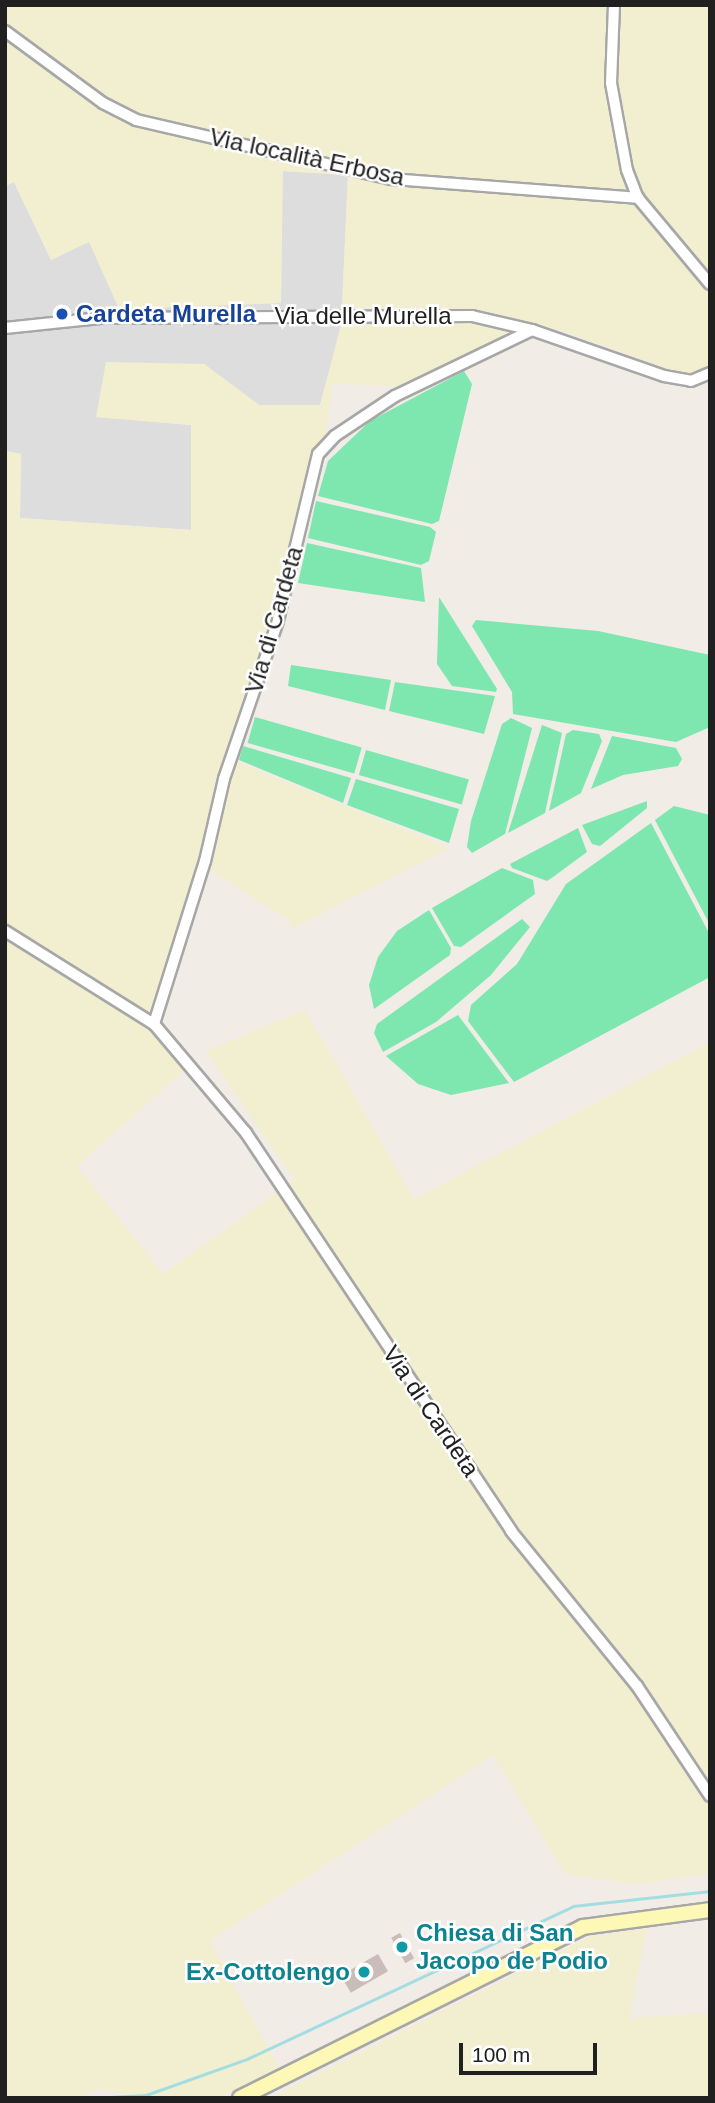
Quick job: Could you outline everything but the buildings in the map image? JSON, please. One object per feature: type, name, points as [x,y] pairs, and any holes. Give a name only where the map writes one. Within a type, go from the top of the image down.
[{"type":"main road","points":[[240,2098],[583,1927],[710,1910]]},
{"type":"street","points":[[614,5],[613,101],[638,198],[710,284]]},
{"type":"street","name":"Via località Erbosa","points":[[5,31],[103,103],[136,120],[392,179],[638,198]]},
{"type":"street","name":"Via delle Murella","points":[[5,328],[100,318],[382,313],[472,316],[532,330],[671,378],[691,381],[710,373]]},
{"type":"street","name":"Via di Cardeta","points":[[154,1024],[205,861],[223,779],[278,621],[318,454],[335,436],[395,396],[532,330]]},
{"type":"street","name":"Via di Cardeta","points":[[5,931],[154,1024],[246,1133],[511,1531],[637,1686],[710,1796]]},
{"type":"shaded area","points":[[5,5],[710,5],[710,369],[683,374],[560,330],[532,327],[402,386],[332,384],[325,442],[310,466],[287,573],[235,761],[449,848],[291,929],[289,920],[207,869],[154,1029],[186,1069],[77,1166],[163,1274],[294,1180],[206,1051],[305,1010],[414,1199],[710,1042],[710,1874],[636,1884],[565,1874],[493,1755],[210,1941],[280,2070],[219,2098],[145,2098],[100,2089],[74,2098],[5,2098],[5,451],[21,454],[20,518],[191,530],[191,425],[96,417],[106,362],[204,364],[259,405],[320,405],[342,321],[452,322],[454,309],[342,307],[348,175],[283,171],[281,303],[119,309],[89,242],[51,260],[14,182],[5,186]]},
{"type":"shaded area","points":[[282,171],[348,175],[341,331],[320,405],[259,405],[204,364],[97,417],[191,425],[191,530],[20,518],[21,454],[5,451],[5,186],[14,182],[51,260],[89,241],[120,309],[281,303]]},
{"type":"shaded area","points":[[647,1928],[629,2018],[710,2013],[710,2098],[271,2098],[589,1937]]},
{"type":"green space","points":[[464,371],[472,384],[439,521],[432,524],[318,496],[328,461],[370,421]]},
{"type":"green space","points":[[316,501],[430,527],[436,532],[429,561],[421,565],[308,538]]},
{"type":"green space","points":[[307,543],[421,568],[425,602],[298,583]]},
{"type":"green space","points":[[439,597],[497,689],[496,692],[452,686],[437,664]]},
{"type":"green space","points":[[476,620],[598,631],[710,655],[710,727],[676,742],[513,714],[512,692],[472,626]]},
{"type":"green space","points":[[291,665],[391,680],[385,710],[288,686]]},
{"type":"green space","points":[[395,682],[495,696],[484,734],[389,711]]},
{"type":"green space","points":[[255,717],[362,748],[354,774],[248,743]]},
{"type":"green space","points":[[511,718],[532,728],[505,834],[472,853],[467,847],[471,821],[502,724]]},
{"type":"green space","points":[[542,725],[562,733],[545,813],[508,833]]},
{"type":"green space","points":[[573,730],[599,734],[602,741],[581,793],[549,811],[566,734]]},
{"type":"green space","points":[[612,736],[676,748],[682,759],[678,766],[623,775],[591,789]]},
{"type":"green space","points":[[243,746],[351,778],[343,803],[239,760]]},
{"type":"green space","points":[[366,750],[469,779],[462,804],[359,775]]},
{"type":"green space","points":[[356,779],[459,809],[449,843],[347,805]]},
{"type":"green space","points":[[647,801],[647,808],[600,846],[592,844],[582,825]]},
{"type":"green space","points":[[674,806],[710,815],[710,925],[655,820]]},
{"type":"green space","points":[[651,823],[710,935],[710,977],[514,1082],[468,1021],[471,1005],[517,964],[566,884]]},
{"type":"green space","points":[[578,828],[587,852],[547,881],[512,868],[510,864]]},
{"type":"green space","points":[[502,868],[533,880],[535,894],[461,947],[454,946],[432,908]]},
{"type":"green space","points":[[429,910],[451,948],[450,955],[374,1009],[369,985],[378,957],[397,931]]},
{"type":"green space","points":[[522,919],[530,927],[491,975],[436,1022],[383,1052],[374,1033],[377,1024]]},
{"type":"green space","points":[[458,1015],[509,1083],[451,1095],[418,1084],[386,1056]]},
{"type":"waterway","points":[[91,2098],[146,2095],[247,2059],[573,1906],[710,1891]]},
{"type":"place","name":"Cardeta Murella","points":[[62,314]]},
{"type":"place","name":"Chiesa di San Jacopo de Podio","points":[[402,1947]]},
{"type":"place","name":"Ex-Cottolengo","points":[[364,1972]]}]
